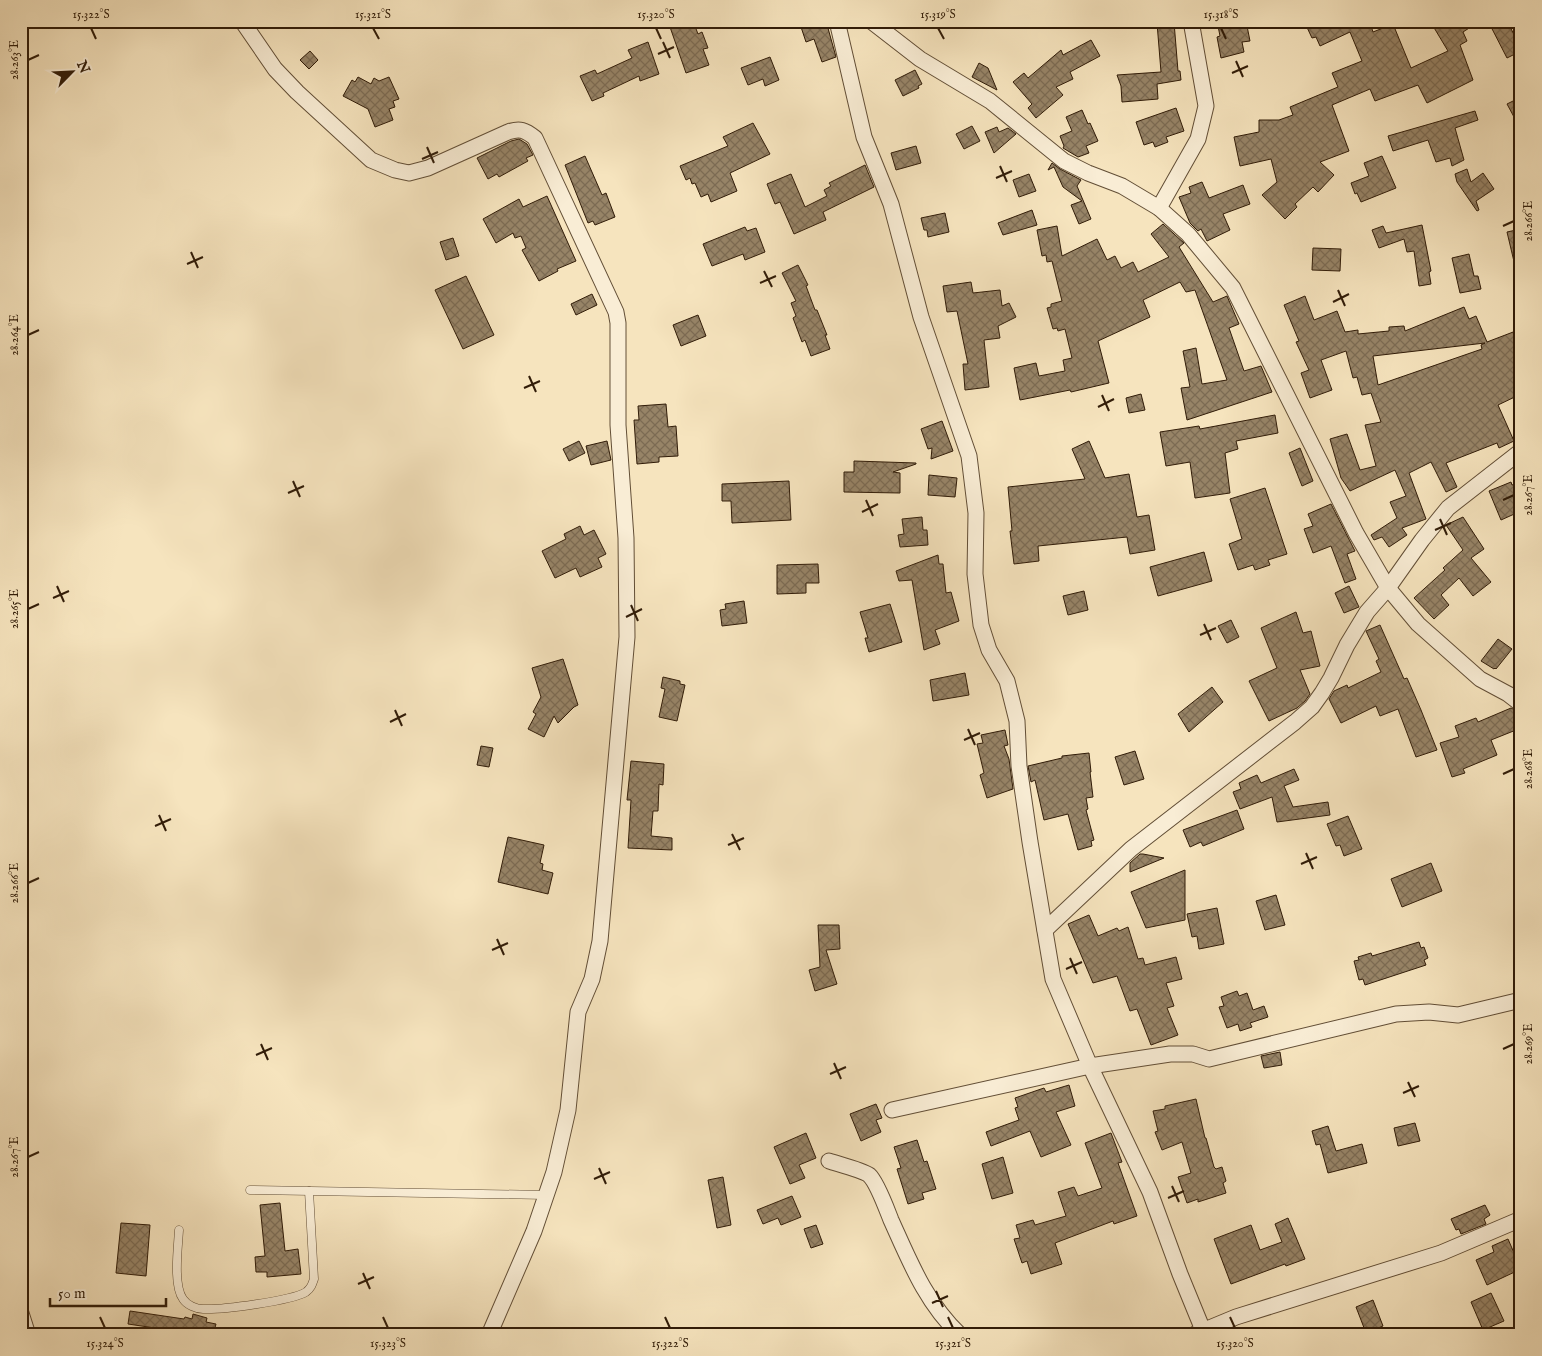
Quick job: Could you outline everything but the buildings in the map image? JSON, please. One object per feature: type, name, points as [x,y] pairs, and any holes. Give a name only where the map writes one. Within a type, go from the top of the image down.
[{"type":"street","points":[[242,21],[275,69],[297,92],[371,160],[395,170],[409,173],[428,168],[518,128],[527,131],[535,138],[616,312],[619,336],[618,425],[626,538],[627,637],[600,941],[592,979],[578,1012],[568,1110],[554,1172],[531,1239],[489,1335]]},
{"type":"street","points":[[837,21],[864,137],[891,204],[921,317],[969,456],[976,513],[974,574],[980,625],[989,650],[1007,681],[1018,721],[1022,785],[1053,979],[1090,1066],[1150,1192],[1200,1333],[1236,1317],[1441,1253],[1521,1219]]},
{"type":"street","points":[[870,21],[920,59],[990,101],[1064,160],[1088,173],[1122,186],[1159,208],[1188,234],[1233,288],[1356,533],[1388,588],[1418,624],[1480,679],[1508,694],[1521,704]]},
{"type":"street","points":[[1159,208],[1198,139],[1206,106],[1191,21]]},
{"type":"street","points":[[1045,930],[1131,849],[1312,707],[1331,678],[1347,645],[1367,612],[1388,588],[1422,540],[1448,508],[1521,451]]},
{"type":"street","points":[[892,1110],[1090,1066],[1170,1054],[1193,1054],[1209,1059],[1396,1014],[1429,1012],[1458,1015],[1521,1000]]},
{"type":"street","points":[[829,1161],[869,1175],[878,1189],[913,1270],[932,1304],[947,1323],[960,1335]]},
{"type":"street","points":[[21,1313],[28,1335]]},
{"type":"lane","points":[[250,1190],[546,1194]]},
{"type":"lane","points":[[179,1230],[178,1286],[187,1304],[201,1309],[237,1307],[295,1296],[311,1288],[314,1279],[309,1190]]}]
